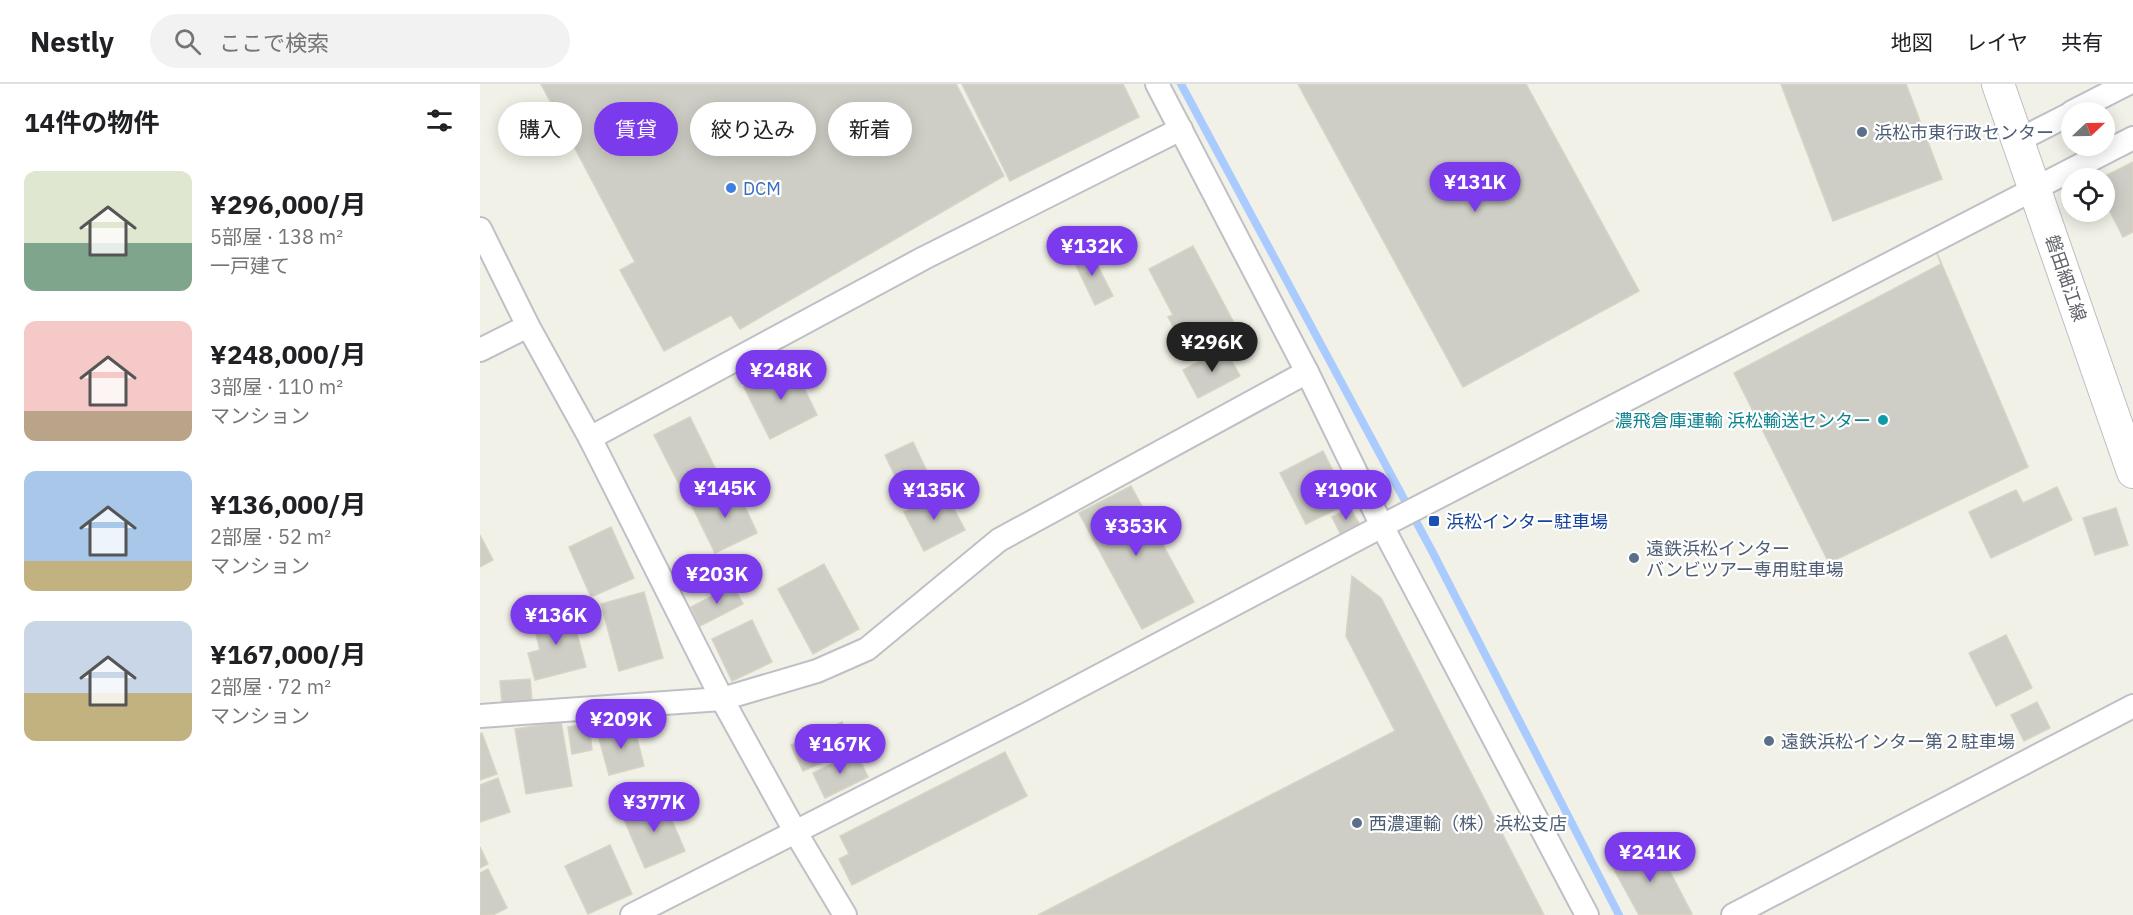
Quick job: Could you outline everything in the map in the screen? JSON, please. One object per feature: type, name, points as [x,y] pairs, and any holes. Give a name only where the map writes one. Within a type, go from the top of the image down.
[{"type":"main road","name":"磐田細江線","points":[[1998,84],[2133,472]]},
{"type":"street","points":[[1157,84],[1307,372],[1392,521],[1587,915]]},
{"type":"street","points":[[2093,102],[2127,84]]},
{"type":"street","points":[[2019,140],[2061,119]]},
{"type":"street","points":[[590,438],[924,258],[1181,129]]},
{"type":"street","points":[[632,915],[1027,714],[1392,521],[2133,138]]},
{"type":"street","points":[[480,229],[528,326],[590,438],[722,699],[796,833],[845,915]]},
{"type":"street","points":[[480,350],[528,326]]},
{"type":"street","points":[[480,716],[722,699],[817,671],[867,649],[999,540],[1307,372]]},
{"type":"street","points":[[1733,915],[2133,706]]},
{"type":"building","points":[[541,84],[956,84],[1004,176],[740,329],[731,315],[664,351],[620,270],[635,262],[579,156],[582,156],[582,102],[551,102]]},
{"type":"building","points":[[962,84],[1123,84],[1139,117],[1010,181]]},
{"type":"building","points":[[1298,84],[1526,84],[1639,291],[1463,387]]},
{"type":"building","name":"浜松市東行政センター","points":[[1781,84],[1906,84],[1942,179],[1833,221]]},
{"type":"building","points":[[2133,162],[2133,232],[2123,237],[2115,221],[2115,171]]},
{"type":"building","points":[[1193,246],[1234,323],[1185,349],[1168,317],[1173,315],[1149,269]]},
{"type":"building","points":[[1089,249],[1113,296],[1095,305],[1072,257]]},
{"type":"building","name":"濃飛倉庫運輸 浜松輸送センター","points":[[1937,253],[2028,467],[1829,563],[1734,373],[1941,264]]},
{"type":"building","points":[[1225,348],[1240,376],[1198,398],[1183,370]]},
{"type":"building","points":[[792,363],[817,415],[770,439],[744,387]]},
{"type":"building","points":[[690,417],[717,472],[682,490],[654,435]]},
{"type":"building","points":[[913,442],[934,486],[906,499],[885,455]]},
{"type":"building","points":[[1323,451],[1349,503],[1306,524],[1280,473]]},
{"type":"building","points":[[735,485],[757,533],[715,553],[692,506]]},
{"type":"building","points":[[1131,486],[1194,602],[1142,629],[1079,513]]},
{"type":"building","points":[[2057,487],[2072,520],[1991,558],[1969,512],[2016,490],[2023,503]]},
{"type":"building","points":[[945,492],[965,530],[924,551],[904,512]]},
{"type":"building","points":[[1350,508],[1360,525],[1341,535],[1332,517]]},
{"type":"building","points":[[2116,508],[2128,545],[2095,555],[2083,518]]},
{"type":"building","points":[[611,527],[634,578],[591,597],[569,547]]},
{"type":"building","points":[[480,535],[493,560],[480,567]]},
{"type":"building","points":[[824,564],[859,629],[813,654],[778,589]]},
{"type":"building","name":"西濃運輸（株）浜松支店","points":[[1352,576],[1381,598],[1544,915],[1038,915],[1395,731],[1346,636]]},
{"type":"building","points":[[733,585],[743,604],[700,626],[691,607]]},
{"type":"building","points":[[644,592],[663,658],[619,671],[601,604]]},
{"type":"building","points":[[570,608],[586,667],[535,680],[528,653],[540,650],[532,619]]},
{"type":"building","points":[[752,620],[772,662],[732,681],[712,639]]},
{"type":"building","points":[[2006,635],[2032,688],[1996,706],[1969,653]]},
{"type":"building","points":[[530,679],[532,701],[502,703],[500,681]]},
{"type":"building","points":[[2037,702],[2050,728],[2024,741],[2011,715]]},
{"type":"building","points":[[561,722],[572,786],[526,794],[515,729]]},
{"type":"building","points":[[842,722],[854,748],[803,771],[791,745]]},
{"type":"building","points":[[589,724],[592,750],[572,754],[568,727]]},
{"type":"building","points":[[634,726],[644,766],[609,775],[598,735]]},
{"type":"building","points":[[482,733],[497,774],[480,780],[480,734]]},
{"type":"building","points":[[856,752],[868,777],[825,798],[813,773]]},
{"type":"building","points":[[1005,752],[1027,796],[852,885],[839,859],[849,854],[840,836]]},
{"type":"building","points":[[498,778],[510,812],[480,822],[480,785]]},
{"type":"building","points":[[662,797],[685,851],[645,868],[622,815]]},
{"type":"building","points":[[1654,841],[1692,914],[1639,915],[1611,864]]},
{"type":"building","points":[[610,845],[632,894],[588,914],[565,866]]},
{"type":"building","points":[[480,847],[488,864],[480,868]]},
{"type":"building","points":[[488,869],[507,908],[493,915],[480,915],[480,873]]},
{"type":"waterway","points":[[1181,84],[1433,553],[1619,915]]},
{"type":"place","name":"浜松市東行政センター","points":[[1862,132]]},
{"type":"place","name":"DCM","points":[[731,188]]},
{"type":"place","name":"濃飛倉庫運輸 浜松輸送センター","points":[[1883,420]]},
{"type":"place","name":"浜松インター駐車場","points":[[1434,521]]},
{"type":"place","name":"遠鉄浜松インター バンビツアー専用駐車場","points":[[1634,558]]},
{"type":"place","name":"遠鉄浜松インター第２駐車場","points":[[1769,741]]},
{"type":"place","name":"西濃運輸（株）浜松支店","points":[[1357,823]]}]
